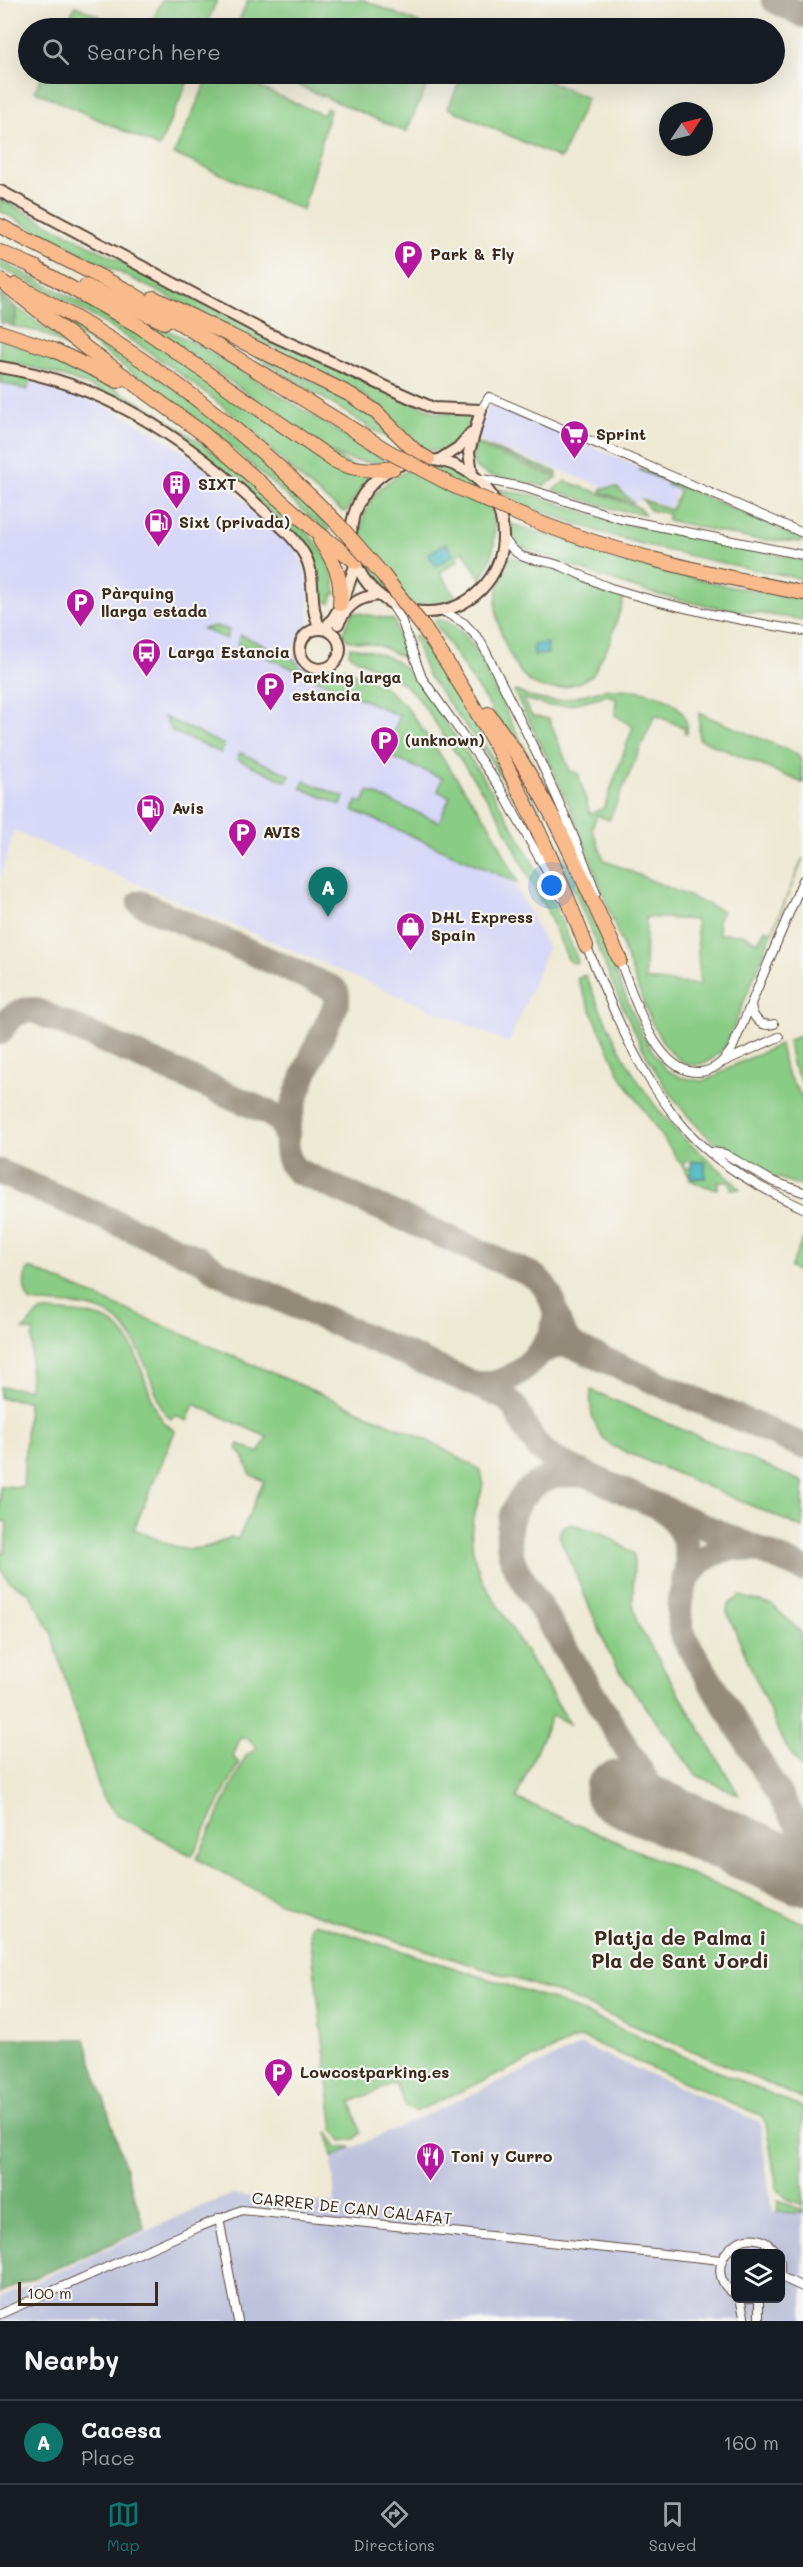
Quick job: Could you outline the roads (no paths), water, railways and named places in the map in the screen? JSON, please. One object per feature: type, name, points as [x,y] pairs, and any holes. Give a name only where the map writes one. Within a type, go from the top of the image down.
[{"type":"highway","points":[[0,226],[126,290],[391,453],[444,482],[552,529],[627,554],[803,593]]},
{"type":"highway","points":[[0,252],[139,310],[239,358]]},
{"type":"highway","points":[[30,266],[138,326],[333,460],[355,469],[369,471],[393,468]]},
{"type":"highway","points":[[0,279],[90,351],[232,458],[356,562]]},
{"type":"highway","points":[[0,279],[106,335],[188,390],[252,442],[338,524],[383,575],[424,628],[488,727],[562,880],[586,946]]},
{"type":"highway","points":[[126,290],[159,300],[351,395],[382,417],[416,452],[434,459]]},
{"type":"highway","points":[[0,332],[54,350],[84,363],[163,404]]},
{"type":"highway","points":[[308,524],[338,570],[340,604]]},
{"type":"highway","points":[[451,668],[503,734],[536,788],[585,882],[620,960]]},
{"type":"street","points":[[0,191],[267,333],[433,408],[481,411]]},
{"type":"street","points":[[0,367],[48,377],[93,392],[132,412],[206,462],[282,527],[299,546],[311,568],[315,614],[322,629]]},
{"type":"street","points":[[475,476],[468,458],[474,428],[489,397],[803,533]]},
{"type":"street","points":[[434,459],[458,448],[474,428]]},
{"type":"street","points":[[503,537],[498,563],[488,584],[470,600],[443,612],[414,613],[379,596],[364,578],[356,562],[351,536],[357,509],[372,485],[393,468],[410,461],[434,459],[460,466],[475,476],[488,490],[497,507],[503,537],[510,549],[519,555],[555,564],[611,588],[692,611],[803,631]]},
{"type":"street","points":[[475,476],[526,488],[621,519],[803,555]]},
{"type":"street","points":[[306,634],[322,629],[330,622],[340,604],[356,562]]},
{"type":"street","points":[[315,614],[299,645],[300,655],[306,664],[316,669],[327,668],[336,660],[340,649],[336,626],[352,603],[364,597],[379,596]]},
{"type":"street","points":[[392,604],[401,619],[422,678],[499,786],[525,829],[586,946],[633,1050],[674,1114],[708,1151],[766,1190],[803,1208]]},
{"type":"street","points":[[443,612],[469,627],[485,650],[575,836],[641,1013],[656,1044],[668,1060],[680,1069],[694,1072],[712,1069],[732,1048],[803,880]]},
{"type":"street","points":[[322,629],[330,631],[337,638]]},
{"type":"street","points":[[751,1004],[753,1015],[759,1022],[766,1026],[774,1024]]},
{"type":"street","points":[[721,1062],[779,1037]]},
{"type":"street","points":[[708,1151],[725,1154],[771,1181],[803,1192]]},
{"type":"street","name":"CARRER DE CAN CALAFAT","points":[[0,2314],[242,2210],[722,2260]]},
{"type":"street","points":[[219,2218],[238,2321]]},
{"type":"street","points":[[731,2291],[722,2278],[722,2260],[726,2250],[744,2239],[754,2238],[765,2241],[773,2249]]},
{"type":"street","points":[[785,2279],[803,2287]]},
{"type":"street","points":[[743,2303],[745,2321]]},
{"type":"street","points":[[759,2321],[760,2303]]},
{"type":"water","points":[[446,543],[454,555],[436,566],[428,554]]},
{"type":"water","points":[[547,643],[548,654],[534,655],[533,645]]},
{"type":"water","points":[[691,1162],[705,1162],[705,1178],[691,1178]]},
{"type":"place","name":"Park & Fly","points":[[409,280]]},
{"type":"place","name":"Sprint","points":[[575,460]]},
{"type":"place","name":"SIXT","points":[[177,510]]},
{"type":"place","name":"Sixt (privada)","points":[[158,548]]},
{"type":"place","name":"Pàrquing llarga estada","points":[[80,628]]},
{"type":"place","name":"Larga Estancia","points":[[147,678]]},
{"type":"place","name":"Parking larga estancia","points":[[271,712]]},
{"type":"place","name":"(unknown)","points":[[384,766]]},
{"type":"place","name":"Avis","points":[[151,834]]},
{"type":"place","name":"AVIS","points":[[242,858]]},
{"type":"place","name":"Cacesa","points":[[328,917]]},
{"type":"place","name":"DHL Express Spain","points":[[410,952]]},
{"type":"place","name":"Lowcostparking.es","points":[[279,2098]]},
{"type":"place","name":"Toni y Curro","points":[[430,2182]]},
{"type":"district","name":"Platja de Palma i Pla de Sant Jordi","points":[[680,1950]]}]
